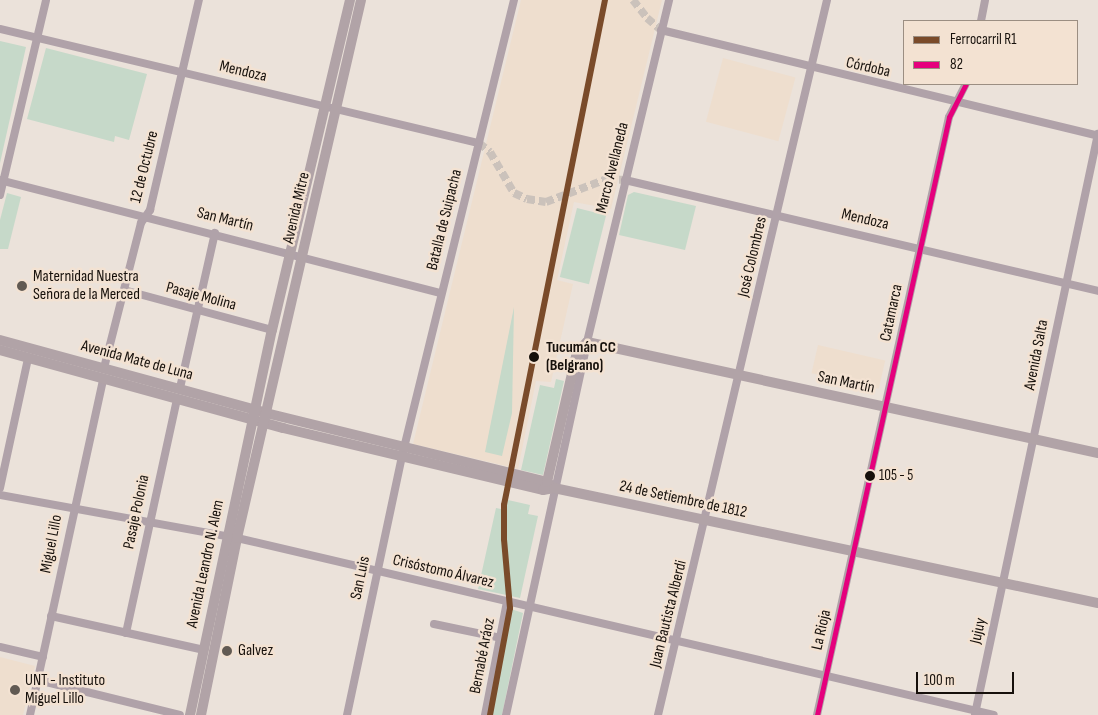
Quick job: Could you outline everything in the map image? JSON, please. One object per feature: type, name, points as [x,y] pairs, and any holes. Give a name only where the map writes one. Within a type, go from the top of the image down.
[{"type":"main road","name":"Avenida Mitre","points":[[265,418],[301,256],[350,0]]},
{"type":"main road","name":"Avenida Mitre","points":[[254,414],[290,252],[361,0]]},
{"type":"main road","name":"Avenida Mate de Luna","points":[[0,340],[104,368],[231,413],[254,414]]},
{"type":"main road","name":"San Martín","points":[[587,342],[1098,453]]},
{"type":"main road","name":"Marco Avellaneda","points":[[551,485],[577,352],[587,342]]},
{"type":"main road","name":"Avenida Mate de Luna","points":[[0,350],[103,379],[224,401],[265,418]]},
{"type":"main road","points":[[224,401],[250,400],[260,385]]},
{"type":"main road","points":[[260,438],[268,430],[285,423],[276,408],[272,388]]},
{"type":"main road","points":[[231,413],[246,424],[248,439]]},
{"type":"main road","name":"Avenida Leandro N. Alem","points":[[201,715],[248,439],[254,414]]},
{"type":"main road","name":"24 de Setiembre de 1812","points":[[265,418],[403,452],[705,520],[1098,603]]},
{"type":"main road","name":"Avenida Leandro N. Alem","points":[[190,715],[232,538],[265,418]]},
{"type":"street","points":[[0,195],[46,0]]},
{"type":"street","name":"12 de Octubre","points":[[104,368],[141,223],[150,210],[199,0]]},
{"type":"street","name":"Batalla de Suipacha","points":[[403,452],[514,0]]},
{"type":"street","name":"Marco Avellaneda","points":[[587,342],[669,0]]},
{"type":"street","name":"José Colombres","points":[[705,520],[740,375],[809,68],[827,0]]},
{"type":"street","points":[[980,20],[986,0]]},
{"type":"street","name":"Mendoza","points":[[0,29],[331,106],[479,143]]},
{"type":"street","name":"Córdoba","points":[[662,30],[809,68],[1098,135]]},
{"type":"street","name":"Catamarca","points":[[854,551],[919,247],[949,117],[966,85]]},
{"type":"street","name":"Avenida Salta","points":[[1004,583],[1098,135]]},
{"type":"street","name":"San Martín","points":[[2,180],[290,252],[441,293]]},
{"type":"street","name":"Mendoza","points":[[625,180],[919,247],[1098,291]]},
{"type":"street","name":"Pasaje Polonia","points":[[126,633],[148,524],[215,233]]},
{"type":"street","name":"Pasaje Molina","points":[[124,290],[272,330]]},
{"type":"street","points":[[0,488],[28,358]]},
{"type":"street","name":"Miguel Lillo","points":[[30,715],[73,510],[103,379]]},
{"type":"street","name":"San Luis","points":[[347,715],[403,452]]},
{"type":"street","points":[[506,715],[529,606],[551,485]]},
{"type":"street","name":"Crisóstomo Álvarez","points":[[0,495],[148,524],[232,538],[529,606],[975,713],[994,715]]},
{"type":"street","name":"Juan Bautista Alberdi","points":[[658,715],[705,520]]},
{"type":"street","name":"La Rioja","points":[[817,715],[854,551]]},
{"type":"street","name":"Jujuy","points":[[975,713],[1004,583]]},
{"type":"street","name":"Bernabé Aráoz","points":[[485,715],[507,602]]},
{"type":"street","points":[[51,616],[204,650]]},
{"type":"street","points":[[434,624],[501,638]]},
{"type":"street","points":[[0,647],[43,657]]},
{"type":"street","points":[[38,680],[180,715]]},
{"type":"shaded area","points":[[521,0],[662,0],[611,209],[574,202],[557,280],[573,284],[551,382],[536,381],[518,469],[413,444]]},
{"type":"shaded area","points":[[723,58],[795,77],[778,141],[706,122]]},
{"type":"shaded area","points":[[818,345],[885,361],[879,389],[811,373]]},
{"type":"shaded area","name":"UNT - Instituto Miguel Lillo","points":[[0,657],[35,666],[23,715],[0,715]]},
{"type":"green space","points":[[0,41],[26,47],[0,163]]},
{"type":"green space","points":[[46,48],[147,74],[129,140],[115,136],[114,142],[27,119]]},
{"type":"green space","points":[[634,192],[696,206],[685,250],[619,235],[628,195]]},
{"type":"green space","points":[[7,193],[21,197],[8,249],[0,249],[0,220]]},
{"type":"green space","points":[[577,208],[606,215],[589,284],[560,277]]},
{"type":"green space","points":[[514,307],[512,413],[502,456],[485,452]]},
{"type":"green space","points":[[556,379],[564,381],[543,475],[521,470],[540,385],[554,388]]},
{"type":"green space","points":[[508,500],[530,505],[528,514],[538,516],[520,598],[478,589],[496,508],[506,510]]},
{"type":"green space","points":[[511,609],[523,613],[502,715],[491,715]]},
{"type":"tunnel","points":[[633,0],[647,18],[661,30]]},
{"type":"tunnel","points":[[479,143],[490,152],[514,193],[527,199],[546,202],[607,179],[625,180]]},
{"type":"rail line","name":"R1","points":[[490,715],[510,608],[504,539],[504,505],[605,0]]},
{"type":"transit line","name":"82","points":[[817,715],[949,117],[965,85]]},
{"type":"place","name":"Maternidad Nuestra Señora de la Merced","points":[[22,286]]},
{"type":"place","name":"Tucumán CC (Belgrano)","points":[[534,357]]},
{"type":"place","name":"105 - 5","points":[[870,476]]},
{"type":"place","name":"Galvez","points":[[227,651]]},
{"type":"place","name":"UNT - Instituto Miguel Lillo","points":[[15,690]]}]
